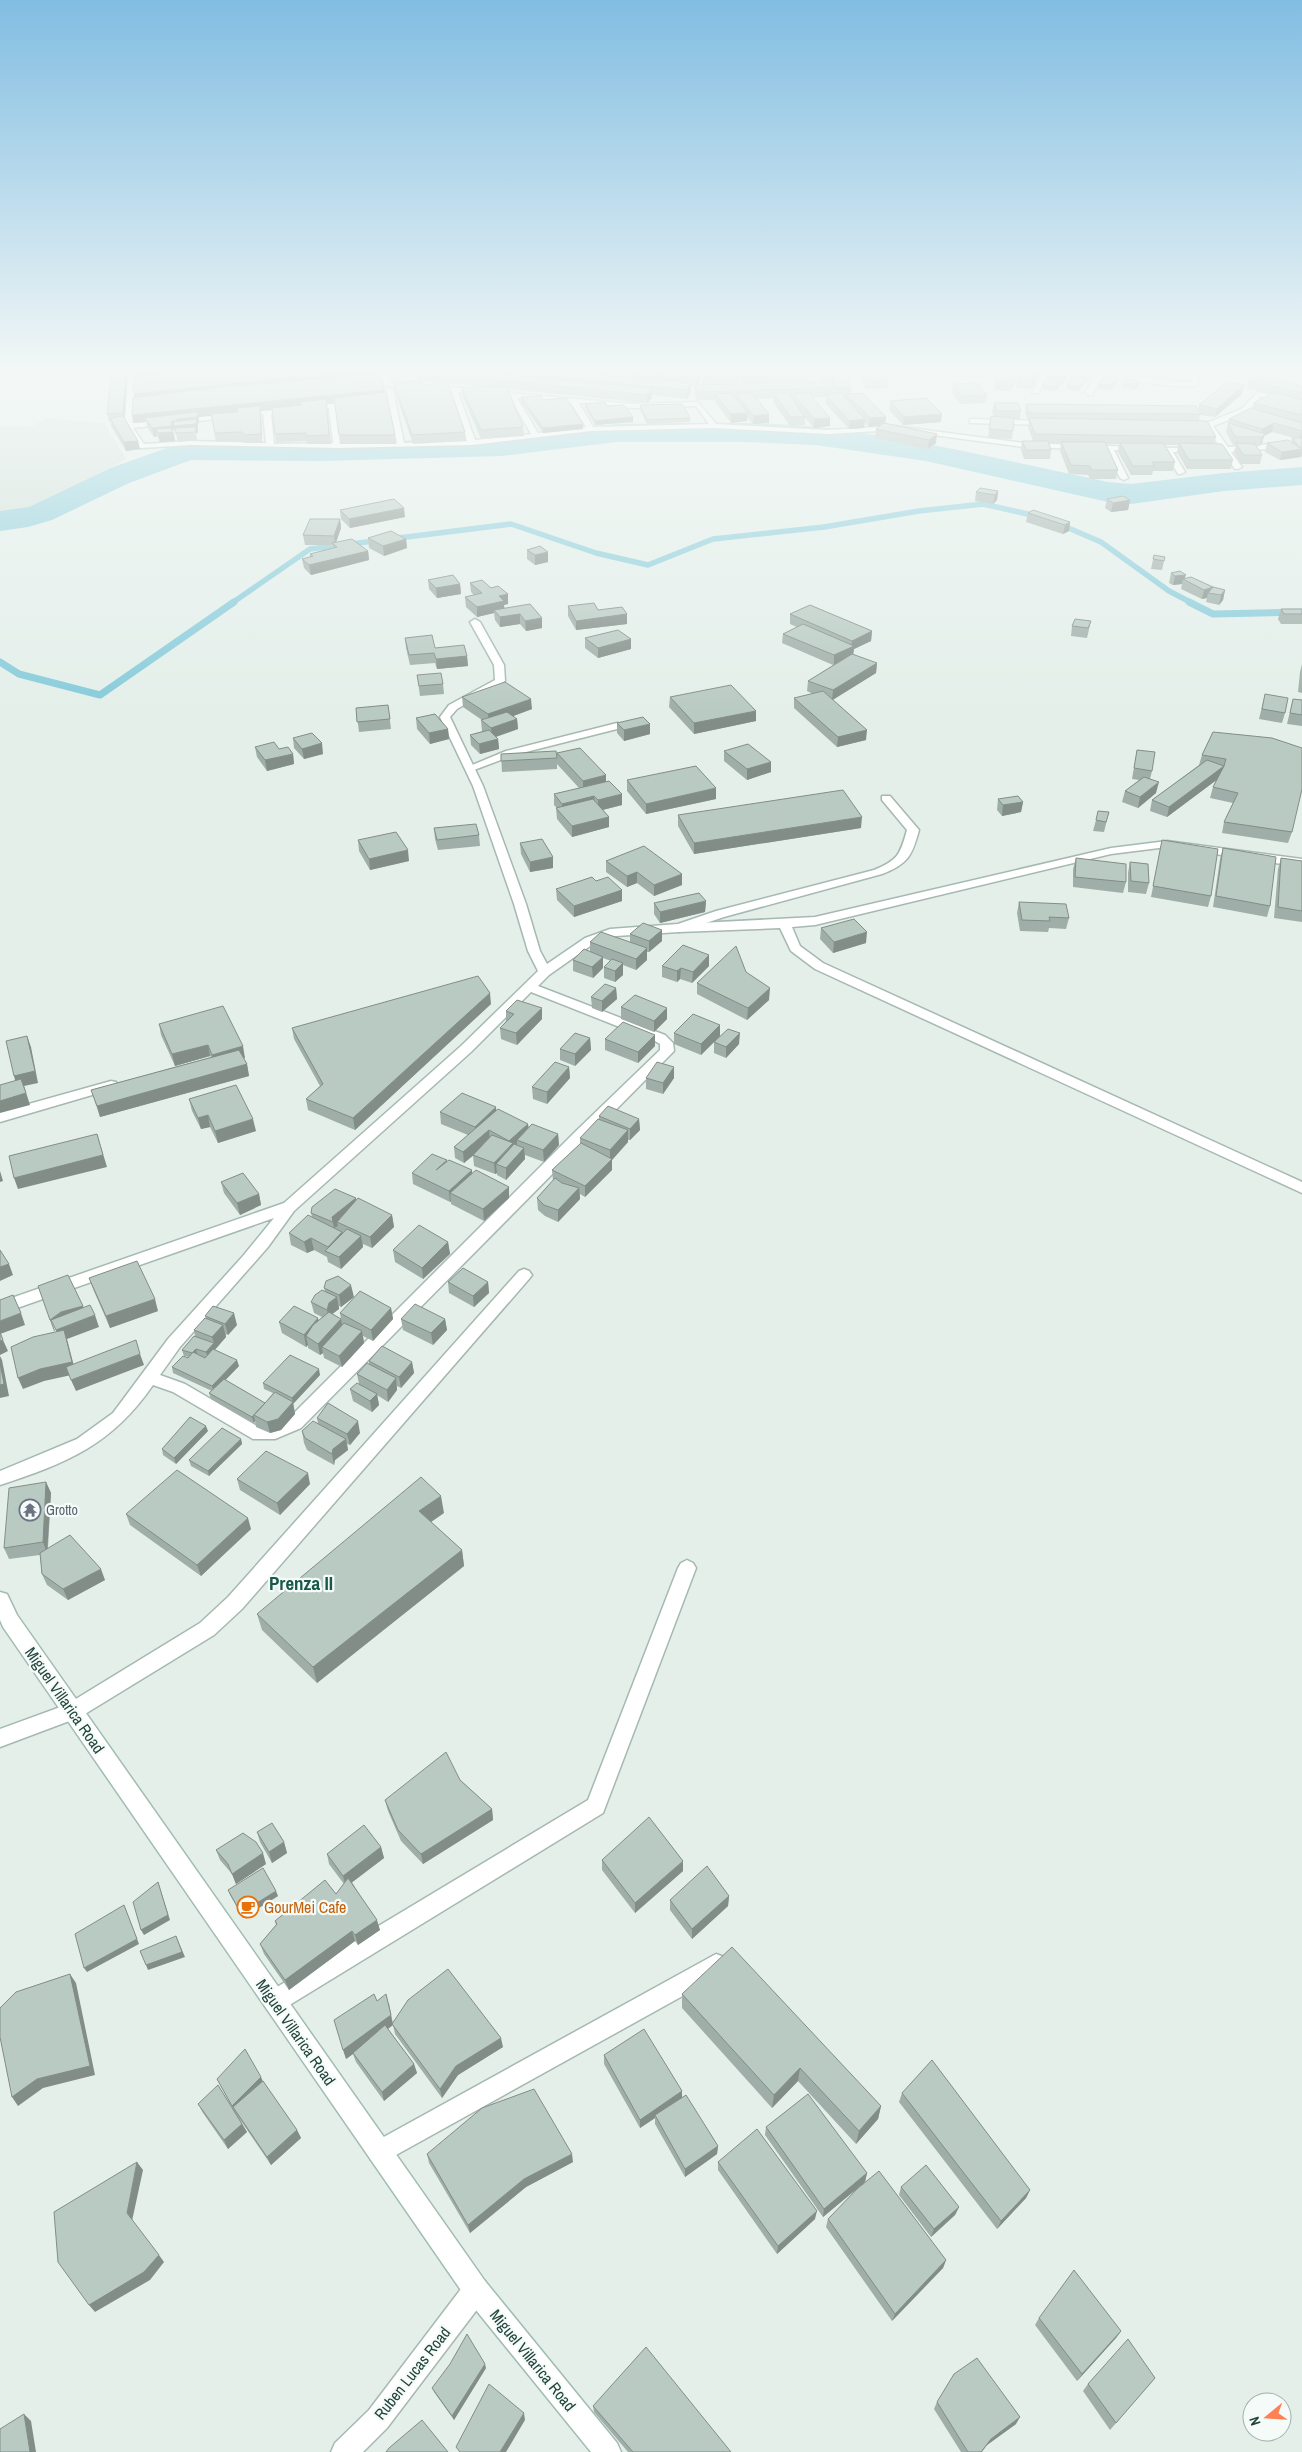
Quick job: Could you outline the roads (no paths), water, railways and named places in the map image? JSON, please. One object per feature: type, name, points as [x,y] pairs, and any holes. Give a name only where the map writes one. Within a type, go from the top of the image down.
[{"type":"street","points":[[475,622],[499,665],[500,682],[453,707],[445,717],[470,768],[520,904],[534,951],[545,972]]},
{"type":"street","points":[[470,768],[510,753],[617,726]]},
{"type":"street","points":[[678,928],[720,914],[878,872],[900,863],[906,854],[912,830],[886,798]]},
{"type":"street","points":[[0,1478],[60,1455],[95,1437],[127,1411],[149,1377],[179,1338],[272,1234],[289,1207],[466,1049],[545,972],[568,954],[602,935],[632,929],[785,924],[838,916],[1102,853],[1149,845],[1185,846],[1302,863]]},
{"type":"street","points":[[785,924],[795,948],[819,966],[1302,1188]]},
{"type":"street","points":[[149,1377],[179,1388],[253,1432],[267,1435],[280,1432],[295,1423],[574,1141],[663,1057],[667,1051],[666,1043],[660,1038],[529,987]]},
{"type":"street","points":[[0,1117],[125,1081]]},
{"type":"street","points":[[0,1308],[289,1207]]},
{"type":"street","points":[[0,1738],[73,1711],[207,1629],[235,1603],[524,1275]]},
{"type":"street","points":[[274,2001],[596,1806],[687,1568]]},
{"type":"street","name":"Miguel Villarica Road","points":[[0,1600],[10,1621],[476,2290],[608,2452]]},
{"type":"street","points":[[379,2152],[716,1965]]},
{"type":"street","name":"Ruben Lucas Road","points":[[344,2452],[378,2419],[476,2290]]},
{"type":"waterway","points":[[0,521],[14,520],[41,513],[102,484]]},
{"type":"waterway","points":[[1074,484],[1108,492],[1131,494],[1205,484]]},
{"type":"waterway","points":[[232,603],[310,549],[511,524],[596,553],[648,565],[713,539],[824,527],[919,511],[983,504],[1041,517]]},
{"type":"waterway","points":[[1059,524],[1101,542],[1169,591],[1192,603]]},
{"type":"waterway","points":[[0,662],[19,674],[100,695],[234,602]]},
{"type":"waterway","points":[[1189,602],[1213,614],[1302,612]]},
{"type":"place","name":"Grotto","points":[[30,1510]]},
{"type":"place","name":"GourMei Cafe","points":[[248,1907]]},
{"type":"district","name":"Prenza II","points":[[301,1583]]}]
